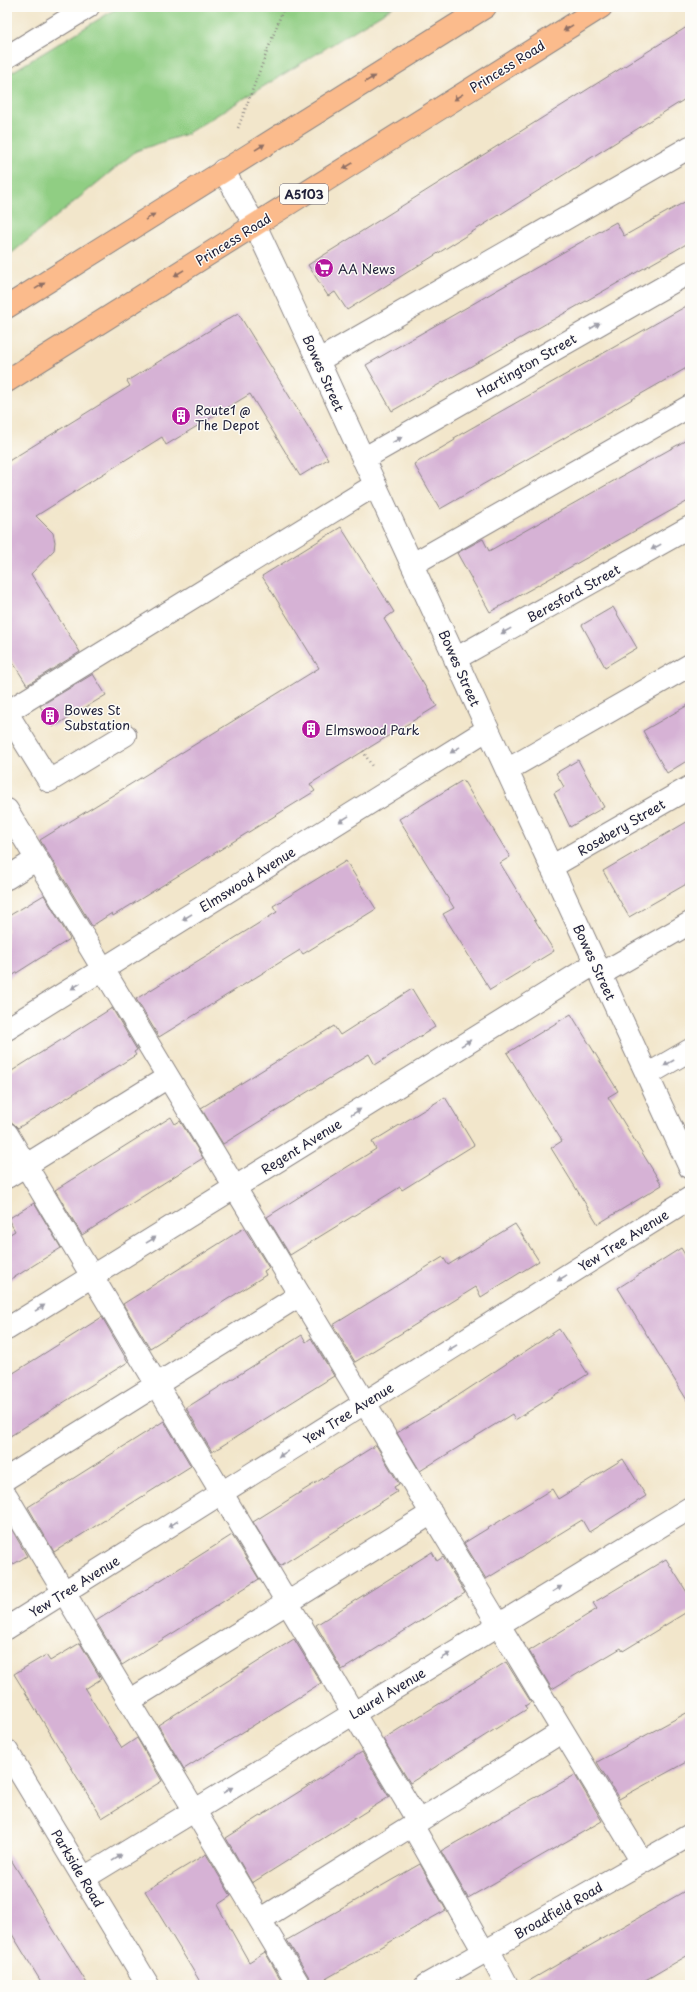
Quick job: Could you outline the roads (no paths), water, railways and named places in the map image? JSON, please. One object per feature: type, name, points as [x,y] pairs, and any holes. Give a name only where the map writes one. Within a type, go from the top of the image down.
[{"type":"highway","points":[[7,307],[223,170],[485,7]]},
{"type":"highway","name":"Princess Road","points":[[7,381],[601,7]]},
{"type":"street","points":[[7,57],[88,7]]},
{"type":"street","points":[[318,360],[690,147]]},
{"type":"street","name":"Bowes Street","points":[[223,170],[255,225],[413,564],[455,659],[690,1168]]},
{"type":"street","name":"Hartington Street","points":[[363,459],[690,272]]},
{"type":"street","points":[[413,564],[690,406]]},
{"type":"street","points":[[125,735],[49,781],[7,713],[375,485]]},
{"type":"street","name":"Beresford Street","points":[[455,659],[690,528]]},
{"type":"street","points":[[506,770],[690,665]]},
{"type":"street","name":"Elmswood Avenue","points":[[7,1030],[488,729]]},
{"type":"street","name":"Rosebery Street","points":[[551,867],[690,787]]},
{"type":"street","points":[[7,810],[642,1862]]},
{"type":"street","points":[[7,878],[37,859]]},
{"type":"street","name":"Regent Avenue","points":[[7,1329],[235,1187],[598,968],[690,923]]},
{"type":"street","points":[[647,1075],[690,1050]]},
{"type":"street","points":[[7,1177],[168,1077]]},
{"type":"street","points":[[7,1134],[354,1713],[486,1951],[507,1985]]},
{"type":"street","name":"Yew Tree Avenue","points":[[7,1628],[690,1198]]},
{"type":"street","points":[[7,1478],[300,1295]]},
{"type":"street","points":[[7,1497],[299,1985]]},
{"type":"street","name":"Laurel Avenue","points":[[84,1878],[690,1508]]},
{"type":"street","points":[[129,1701],[432,1513]]},
{"type":"street","points":[[260,1920],[562,1731]]},
{"type":"street","name":"Parkside Road","points":[[7,1751],[148,1985]]},
{"type":"street","name":"Broadfield Road","points":[[426,1985],[690,1835]]},
{"type":"place","name":"AA News","points":[[324,268]]},
{"type":"place","name":"Route1 @ The Depot","points":[[181,416]]},
{"type":"place","name":"Bowes St Substation","points":[[50,716]]},
{"type":"place","name":"Elmswood Park","points":[[311,729]]}]
